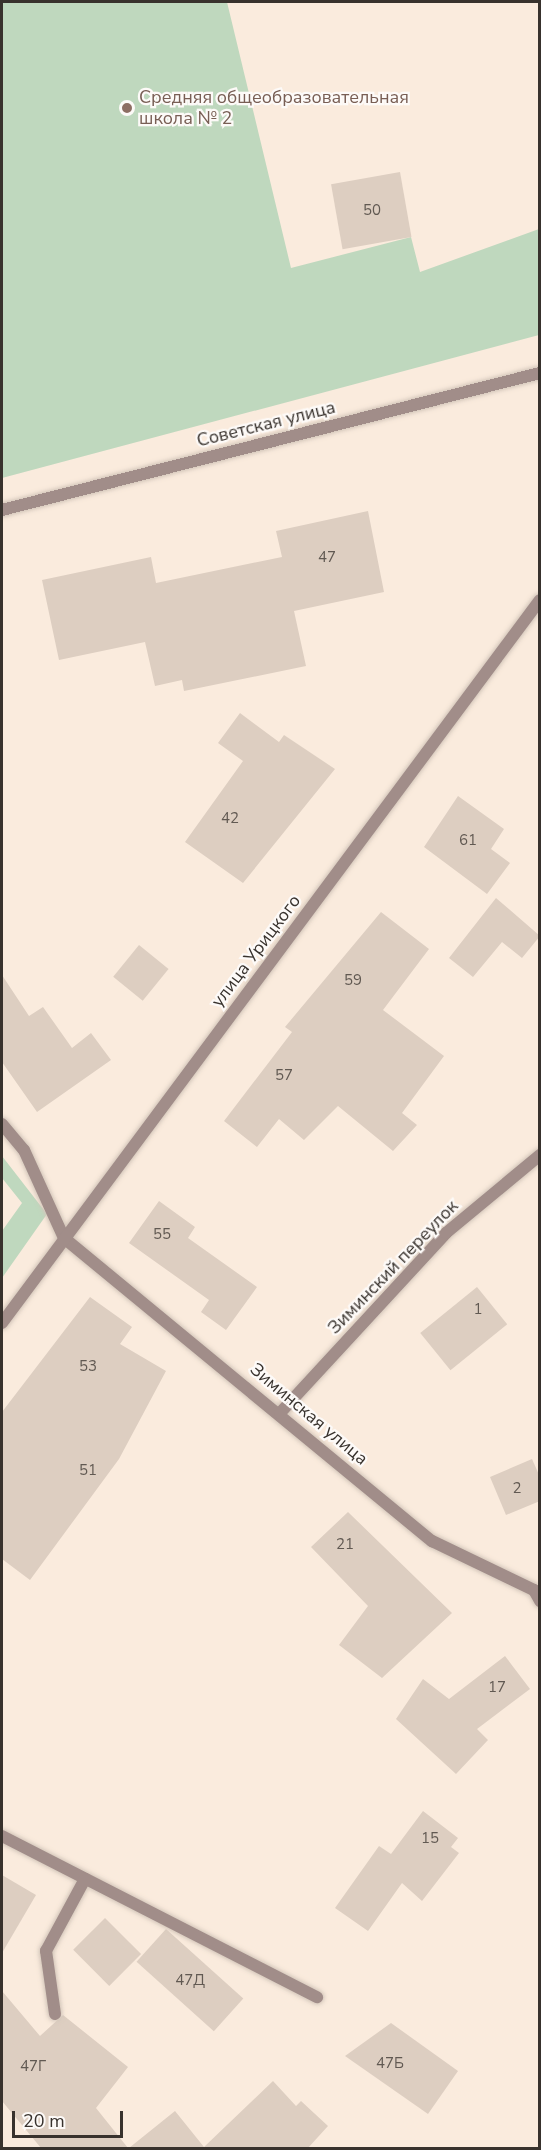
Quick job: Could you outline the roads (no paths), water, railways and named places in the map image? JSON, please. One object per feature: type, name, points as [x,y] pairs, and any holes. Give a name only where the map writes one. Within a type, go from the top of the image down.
[{"type":"street","name":"Советская улица","points":[[2,510],[540,373]]},
{"type":"street","name":"улица Урицкого","points":[[2,1323],[540,600]]},
{"type":"street","points":[[2,1124],[24,1150],[64,1238]]},
{"type":"street","name":"Зиминский переулок","points":[[280,1413],[446,1233],[540,1155]]},
{"type":"street","name":"Зиминская улица","points":[[64,1238],[280,1413],[432,1541],[538,1593]]},
{"type":"street","points":[[2,1836],[317,1997]]},
{"type":"street","points":[[55,2014],[46,1951],[85,1879]]},
{"type":"place","name":"Средняя общеобразовательная школа № 2","points":[[127,108]]}]
